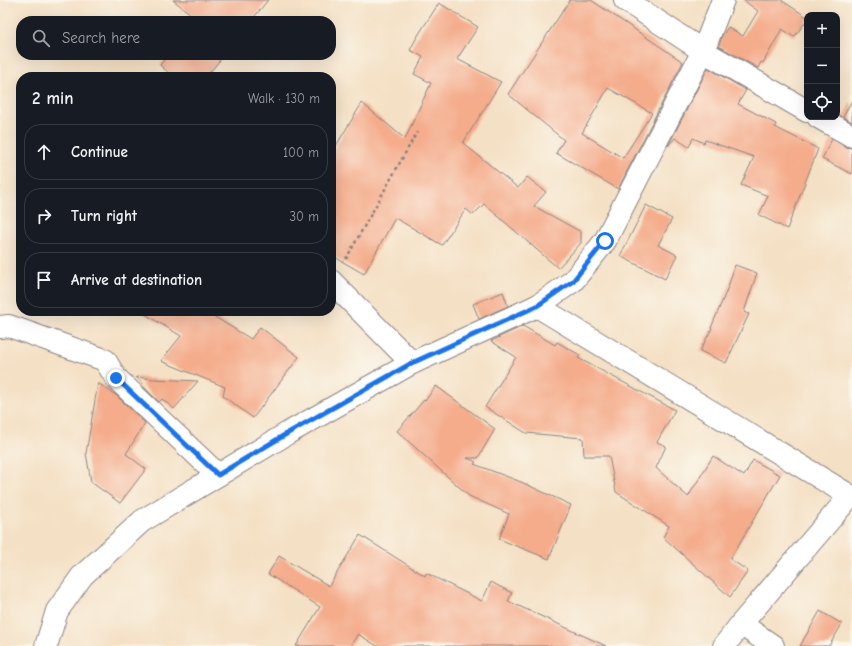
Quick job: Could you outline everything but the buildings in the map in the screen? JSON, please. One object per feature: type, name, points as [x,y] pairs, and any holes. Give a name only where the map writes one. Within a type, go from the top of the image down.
[{"type":"street","points":[[625,0],[703,51],[804,108]]},
{"type":"street","points":[[46,646],[57,611],[82,576],[142,521],[288,433],[412,363],[537,306],[573,281],[605,241],[703,51],[723,0]]},
{"type":"street","points":[[823,120],[852,136]]},
{"type":"street","points":[[336,285],[412,363]]},
{"type":"street","points":[[537,306],[851,497],[741,624],[724,646]]},
{"type":"street","points":[[0,327],[8,326],[105,360],[116,378],[218,475]]},
{"type":"street","points":[[741,624],[773,646]]},
{"type":"path","points":[[336,274],[417,132]]},
{"type":"route","points":[[116,378],[218,475],[288,433],[412,363],[537,306],[573,281],[605,241]]}]
